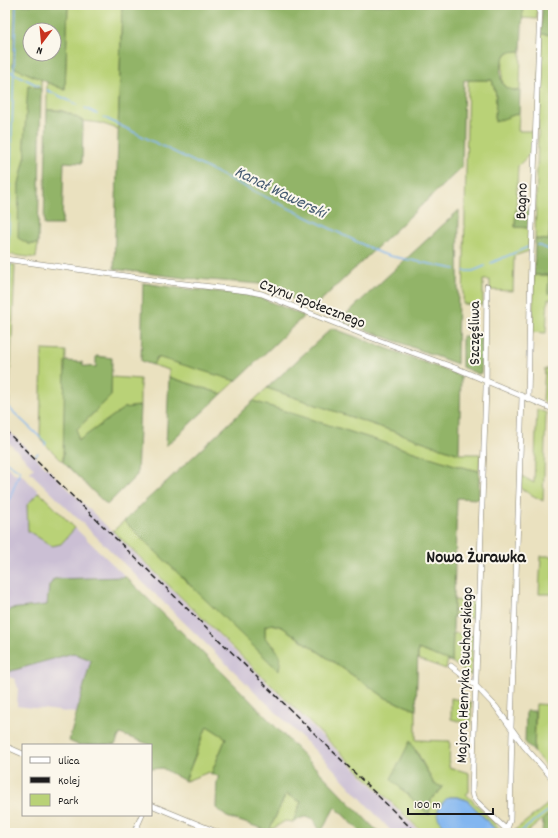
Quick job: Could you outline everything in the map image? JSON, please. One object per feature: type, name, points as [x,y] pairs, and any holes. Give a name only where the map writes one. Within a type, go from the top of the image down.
[{"type":"street","name":"Bagno","points":[[528,399],[540,5]]},
{"type":"street","name":"Czynu Społecznego","points":[[5,259],[262,294],[296,309],[486,381],[553,409]]},
{"type":"street","name":"Szczęśliwa","points":[[486,286],[486,381]]},
{"type":"street","name":"Majora Henryka Sucharskiego","points":[[486,381],[472,785],[473,797],[482,808],[509,831]]},
{"type":"street","points":[[509,831],[522,397]]},
{"type":"street","points":[[451,666],[475,685],[496,707],[524,746],[553,779]]},
{"type":"street","points":[[5,746],[22,754]]},
{"type":"street","points":[[152,806],[219,833]]},
{"type":"street","points":[[134,833],[142,816]]},
{"type":"shaded area","points":[[5,427],[421,833],[393,833],[327,762],[30,472],[34,468],[5,439]]},
{"type":"shaded area","points":[[5,465],[15,474],[22,475],[39,492],[27,505],[61,544],[75,528],[126,577],[54,579],[49,586],[47,605],[10,609],[5,618]]},
{"type":"shaded area","points":[[73,653],[91,660],[76,713],[17,706],[18,688],[15,679],[9,677],[8,672]]},
{"type":"green space","points":[[5,5],[15,5],[13,67],[41,79],[41,89],[29,85],[24,142],[26,154],[19,184],[23,241],[29,244],[38,244],[36,258],[5,254]]},
{"type":"green space","points":[[15,5],[68,5],[65,90],[13,67]]},
{"type":"green space","points":[[68,5],[122,5],[118,129],[100,123],[83,121],[60,110],[47,110],[47,82],[65,90]]},
{"type":"green space","points":[[122,5],[523,5],[521,51],[507,53],[504,57],[500,73],[504,86],[520,91],[519,113],[495,122],[496,94],[492,80],[464,80],[462,167],[313,308],[260,284],[185,278],[114,269]]},
{"type":"green space","points":[[523,5],[537,5],[537,19],[522,18]]},
{"type":"green space","points":[[542,5],[553,5],[553,35],[541,34]]},
{"type":"green space","points":[[541,34],[553,35],[553,223],[550,223],[549,240],[535,239]]},
{"type":"green space","points":[[509,51],[521,51],[520,91],[509,89],[504,86],[502,80],[503,59]]},
{"type":"green space","points":[[468,80],[492,80],[496,94],[495,121],[519,113],[518,131],[534,131],[533,151],[518,166],[515,227],[530,228],[529,251],[514,256],[513,291],[490,290],[490,280],[483,280],[483,305],[463,304]]},
{"type":"green space","points":[[28,85],[41,89],[38,244],[29,244],[18,238],[19,184],[26,154],[24,142]]},
{"type":"green space","points":[[47,110],[66,112],[83,121],[82,163],[64,162],[62,225],[44,225]]},
{"type":"green space","points":[[516,209],[531,209],[530,228],[515,227]]},
{"type":"green space","points":[[459,210],[457,364],[340,320]]},
{"type":"green space","points":[[550,223],[553,223],[553,293],[548,293],[549,275],[534,275],[535,239],[549,240]]},
{"type":"green space","points":[[5,264],[15,265],[9,408],[5,405]]},
{"type":"green space","points":[[534,275],[549,275],[548,293],[553,293],[553,299],[548,299],[546,333],[532,332]]},
{"type":"green space","points":[[143,283],[178,288],[254,295],[304,316],[236,381],[157,357],[153,365],[141,361]]},
{"type":"green space","points":[[332,328],[461,376],[459,454],[267,388]]},
{"type":"green space","points":[[462,336],[482,337],[481,373],[478,374],[462,367]]},
{"type":"green space","points":[[42,350],[66,351],[63,462],[40,439]]},
{"type":"green space","points":[[96,356],[112,358],[111,396],[77,429],[78,441],[124,408],[140,406],[137,475],[107,505],[63,462],[65,361],[82,362],[83,366],[96,367]]},
{"type":"green space","points":[[157,356],[236,381],[222,394],[169,377],[169,370],[153,365]]},
{"type":"green space","points":[[545,369],[553,369],[553,405],[543,401]]},
{"type":"green space","points":[[111,377],[140,379],[140,406],[124,408],[78,442],[77,429],[111,396]]},
{"type":"green space","points":[[169,377],[222,394],[166,446]]},
{"type":"green space","points":[[267,388],[459,454],[480,454],[479,471],[458,466],[253,401]]},
{"type":"green space","points":[[253,401],[458,466],[479,471],[479,499],[457,498],[452,662],[418,649],[416,710],[386,698],[282,627],[272,624],[265,626],[265,638],[278,652],[280,660],[279,671],[124,521]]},
{"type":"green space","points":[[537,409],[546,413],[543,501],[521,489],[520,475],[534,483]]},
{"type":"green space","points":[[39,492],[75,528],[61,544],[52,546],[28,531],[27,505]]},
{"type":"green space","points":[[124,521],[279,670],[280,663],[275,647],[265,638],[265,626],[272,624],[282,627],[386,698],[416,710],[416,740],[450,741],[449,767],[469,773],[469,792],[466,794],[504,833],[499,833],[467,800],[457,797],[448,797],[442,825],[450,833],[423,833],[113,531]],"holes":[[[416,750],[434,784],[443,788],[431,800],[429,815]]]},
{"type":"green space","points":[[541,556],[553,556],[553,594],[539,594]]},
{"type":"green space","points":[[126,577],[235,685],[379,833],[362,833],[335,807],[321,832],[312,818],[304,817],[293,822],[301,802],[286,794],[269,831],[227,817],[216,808],[217,781],[219,776],[211,774],[226,738],[207,726],[185,781],[162,768],[152,769],[152,744],[120,734],[115,744],[76,744],[69,741],[91,660],[73,653],[8,672],[5,618],[10,609],[47,605],[49,586],[54,579]]},
{"type":"green space","points":[[454,600],[475,603],[474,618],[454,616]]},
{"type":"green space","points":[[453,633],[473,635],[471,676],[452,662]]},
{"type":"green space","points":[[418,649],[448,660],[446,669],[418,659]]},
{"type":"green space","points":[[451,698],[471,703],[471,724],[451,719]]},
{"type":"green space","points":[[536,704],[553,705],[553,774],[534,752]]},
{"type":"green space","points":[[526,711],[535,711],[534,752],[525,742]]},
{"type":"green space","points":[[207,726],[226,738],[211,774],[209,772],[185,781]]},
{"type":"green space","points":[[410,741],[434,784],[443,787],[431,800],[429,815],[391,779]]},
{"type":"green space","points":[[286,794],[301,802],[293,822],[285,821],[269,831]]},
{"type":"green space","points":[[553,800],[553,811],[526,833],[517,833],[515,830]]},
{"type":"green space","points":[[553,811],[553,833],[542,833],[543,819]]},
{"type":"water","points":[[448,797],[457,797],[467,800],[499,833],[450,833],[438,818],[438,808]]},
{"type":"waterway","points":[[8,252],[16,5]]},
{"type":"waterway","name":"Kanał Wawerski","points":[[5,69],[39,86]]},
{"type":"waterway","name":"Kanał Wawerski","points":[[47,90],[78,105]]},
{"type":"waterway","name":"Kanał Wawerski","points":[[85,108],[97,114]]},
{"type":"waterway","name":"Kanał Wawerski","points":[[103,117],[380,253],[455,269]]},
{"type":"waterway","name":"Kanał Wawerski","points":[[537,245],[553,251]]},
{"type":"waterway","name":"Kanał Wawerski","points":[[491,263],[528,247]]},
{"type":"waterway","points":[[10,264],[6,405],[46,443],[45,445]]},
{"type":"waterway","name":"Kanał Wawerski","points":[[464,271],[473,271],[485,266]]},
{"type":"waterway","points":[[5,461],[20,471],[7,506]]},
{"type":"waterway","points":[[519,833],[553,807]]},
{"type":"railway","points":[[5,430],[416,833]]},
{"type":"district","name":"Nowa Żurawka","points":[[476,556]]}]
